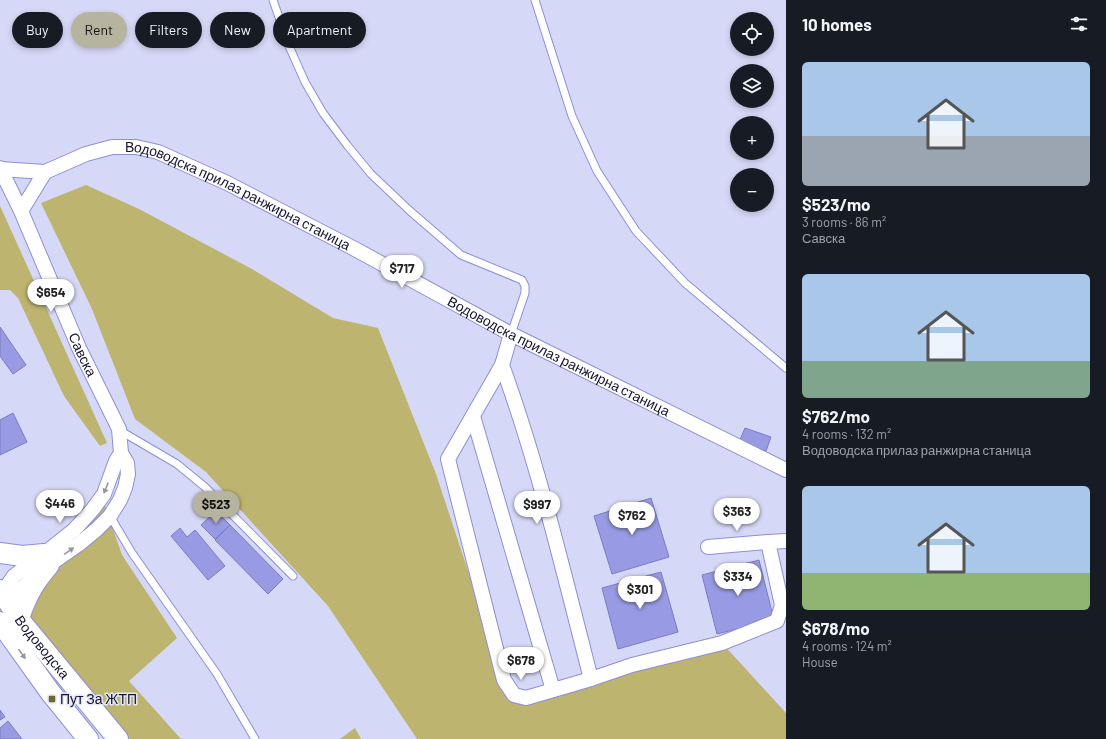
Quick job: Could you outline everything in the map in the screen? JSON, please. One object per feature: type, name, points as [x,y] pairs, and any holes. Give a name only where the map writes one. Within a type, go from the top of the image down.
[{"type":"main road","points":[[0,554],[47,560],[27,596],[19,618]]},
{"type":"main road","name":"Водоводска","points":[[1,594],[118,739]]},
{"type":"main road","name":"Водоводска","points":[[0,622],[50,692],[88,739]]},
{"type":"street","name":"Водоводска прилаз ранжирна станица","points":[[45,172],[86,154],[112,147],[136,147],[158,152],[227,183],[353,248],[511,334],[786,470]]},
{"type":"street","points":[[0,169],[45,172],[21,211]]},
{"type":"street","name":"Савска","points":[[0,169],[21,211],[79,348],[119,429],[121,453],[127,463],[128,474],[125,488],[120,500],[110,516],[79,544],[47,560]]},
{"type":"street","points":[[511,334],[502,365],[448,460],[504,680],[514,695],[526,698],[632,665],[722,643],[777,621],[782,605],[768,542]]},
{"type":"street","points":[[502,365],[520,414],[559,553],[591,679]]},
{"type":"street","points":[[473,416],[553,690]]},
{"type":"street","name":"Савска","points":[[1,594],[22,588],[93,509],[104,494],[116,461],[121,453]]},
{"type":"street","points":[[708,547],[786,541]]},
{"type":"lane","points":[[273,0],[289,46],[305,82],[323,113],[371,174],[410,212],[461,255],[522,280],[525,286],[525,292],[511,334]]},
{"type":"lane","points":[[535,0],[572,116],[597,171],[636,231],[685,283],[786,368]]},
{"type":"lane","points":[[119,429],[177,464],[205,486],[293,576]]},
{"type":"lane","points":[[110,516],[132,553],[217,674],[255,739]]},
{"type":"shaded area","points":[[86,185],[139,209],[252,269],[333,318],[378,328],[436,474],[504,680],[514,695],[722,643],[786,713],[786,739],[417,739],[328,606],[206,472],[135,419],[92,309],[41,203]]},
{"type":"shaded area","points":[[0,206],[107,443],[100,446],[64,396],[18,298],[10,290],[0,290]]},
{"type":"shaded area","points":[[105,506],[122,555],[177,638],[129,681],[181,739],[117,739],[19,618],[58,546]]},
{"type":"shaded area","points":[[355,728],[361,739],[340,739]]},
{"type":"building","points":[[0,327],[26,365],[13,374],[0,356]]},
{"type":"building","points":[[13,413],[27,442],[0,455],[0,420]]},
{"type":"building","points":[[745,428],[771,437],[766,451],[739,442]]},
{"type":"building","points":[[651,498],[669,557],[612,574],[594,516]]},
{"type":"building","points":[[216,511],[230,525],[215,539],[201,525]]},
{"type":"building","points":[[230,525],[283,579],[268,594],[215,540]]},
{"type":"building","points":[[180,528],[187,537],[195,530],[225,566],[208,580],[171,536]]},
{"type":"building","points":[[759,560],[774,620],[717,634],[702,575]]},
{"type":"building","points":[[661,572],[678,632],[618,649],[602,588]]},
{"type":"building","points":[[0,710],[5,717],[0,720]]},
{"type":"building","points":[[8,721],[22,739],[0,739],[0,728]]},
{"type":"place","name":"Пут За ЖТП","points":[[52,699]]}]
